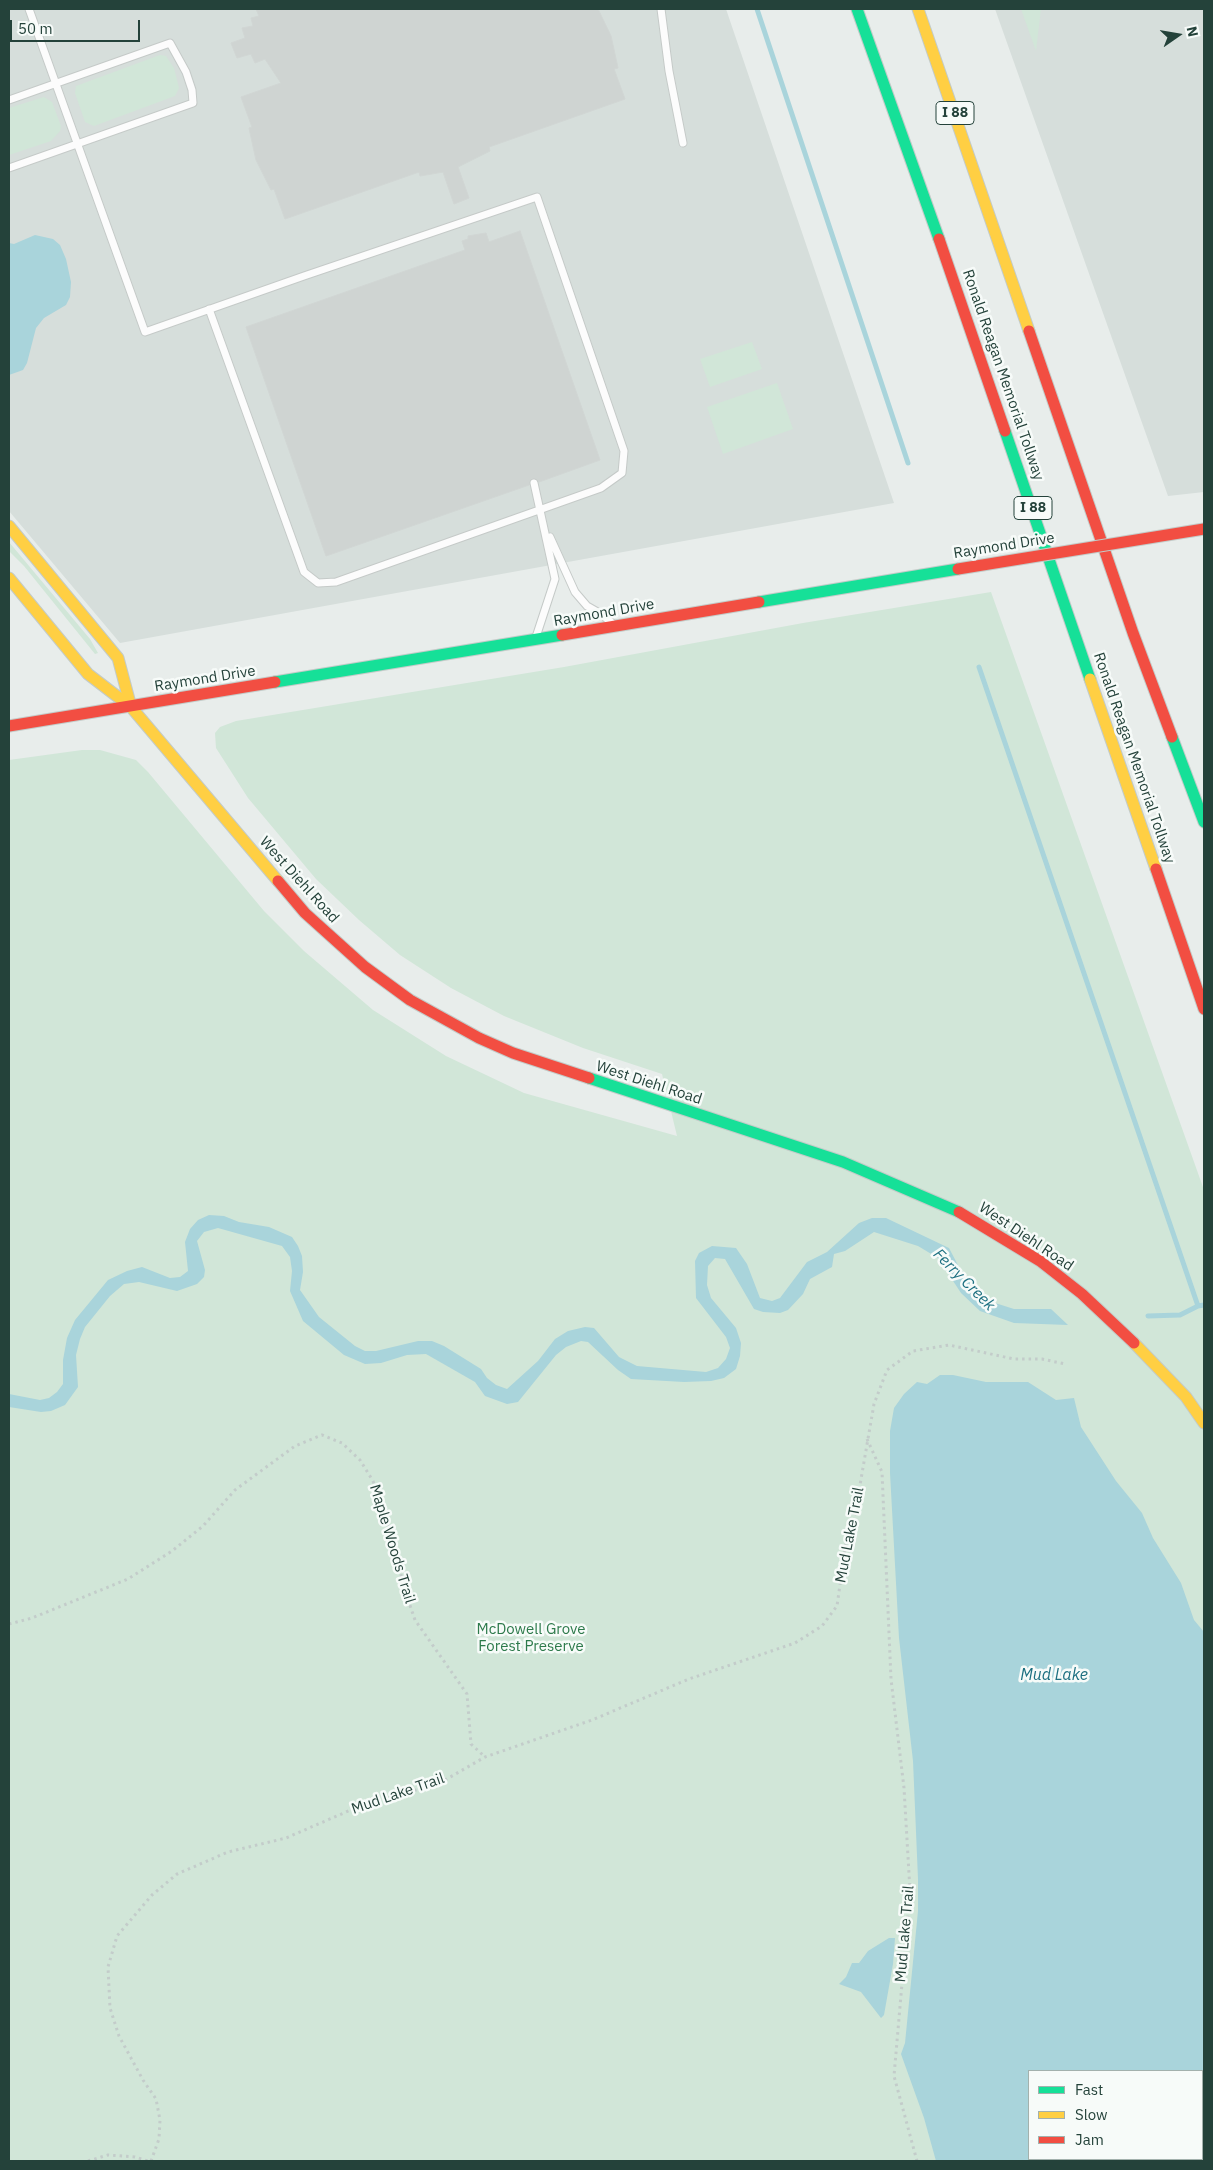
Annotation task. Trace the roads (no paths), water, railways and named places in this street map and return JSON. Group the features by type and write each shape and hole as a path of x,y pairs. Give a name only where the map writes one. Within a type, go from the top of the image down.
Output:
{"main road":[{"name":"Ronald Reagan Memorial Tollway","path":"857,9 934,224 1204,1008"},
{"name":"I 88","path":"918,9 1130,624 1204,822"},
{"name":"West Diehl Road","path":"9,526 78,607 118,658 132,707"},
{"name":"Raymond Drive","path":"9,726 1204,529"},
{"name":"West Diehl Road","path":"9,578 88,674 132,707 305,913 365,968 410,1000 479,1038 513,1053 843,1162 894,1182 964,1214 1040,1261 1082,1294 1140,1348 1186,1397 1204,1422"}],"lane":[{"path":"29,9 145,332 209,309 538,197 624,451 622,473 601,488 336,582 318,583 304,572 209,309"},
{"path":"661,9 669,71 683,143"},
{"path":"9,100 170,43 186,72 192,90 193,103 9,168"},
{"path":"534,484 555,578 535,640"},
{"path":"544,523 575,592 587,606 601,614 615,626"}],"water":[{"path":"35,235 53,239 60,245 66,259 71,282 70,297 66,305 44,318 36,328 27,363 23,370 9,375 9,243 14,244"},
{"path":"209,1215 224,1216 239,1222 269,1227 292,1237 302,1256 303,1272 300,1290 319,1317 355,1346 365,1351 376,1351 418,1341 432,1341 444,1346 481,1369 487,1378 496,1385 507,1389 538,1361 555,1339 568,1331 585,1327 594,1328 619,1357 637,1366 706,1372 718,1368 726,1359 730,1348 726,1337 696,1298 695,1261 699,1253 712,1246 736,1248 747,1264 760,1298 772,1301 780,1298 807,1262 827,1252 859,1223 872,1218 886,1218 949,1248 960,1269 975,1289 992,1302 1014,1309 1051,1309 1068,1325 1014,1323 980,1311 961,1293 938,1258 918,1246 874,1232 845,1251 834,1254 832,1267 810,1279 803,1294 788,1310 780,1313 763,1312 754,1309 725,1259 715,1258 708,1266 707,1285 711,1298 736,1328 741,1343 736,1369 724,1378 711,1381 684,1382 631,1379 618,1370 588,1342 581,1341 566,1347 556,1355 518,1402 507,1404 485,1396 475,1382 426,1354 407,1355 381,1363 365,1364 344,1355 303,1321 290,1291 292,1271 290,1257 282,1246 218,1228 204,1232 197,1241 205,1270 204,1277 197,1284 177,1291 139,1282 124,1284 110,1296 85,1327 80,1339 76,1355 78,1387 65,1405 51,1411 41,1412 9,1407 9,1394 40,1400 49,1398 57,1392 63,1384 63,1360 67,1338 75,1320 108,1280 127,1271 142,1267 170,1278 180,1277 188,1271 185,1242 190,1229 198,1220"},
{"name":"Mud Lake","path":"940,1375 953,1375 986,1382 1028,1382 1056,1400 1074,1398 1081,1427 1116,1481 1142,1513 1153,1538 1181,1583 1194,1620 1204,1632 1204,2161 936,2161 924,2118 901,2054 905,2043 918,1911 918,1879 913,1761 899,1638 890,1473 890,1431 894,1408 904,1394 917,1382 927,1384"},
{"path":"889,1938 895,1938 893,1964 884,2015 881,2018 861,1992 839,1984 846,1977 852,1963 859,1963 868,1951"}],"waterway":[{"path":"757,9 908,463"},
{"path":"979,667 1198,1306"},
{"name":"Ferry Creek","path":"1148,1316 1180,1315 1204,1305"}],"park label":[{"name":"McDowell Grove Forest Preserve","path":"531,1638"}]}
